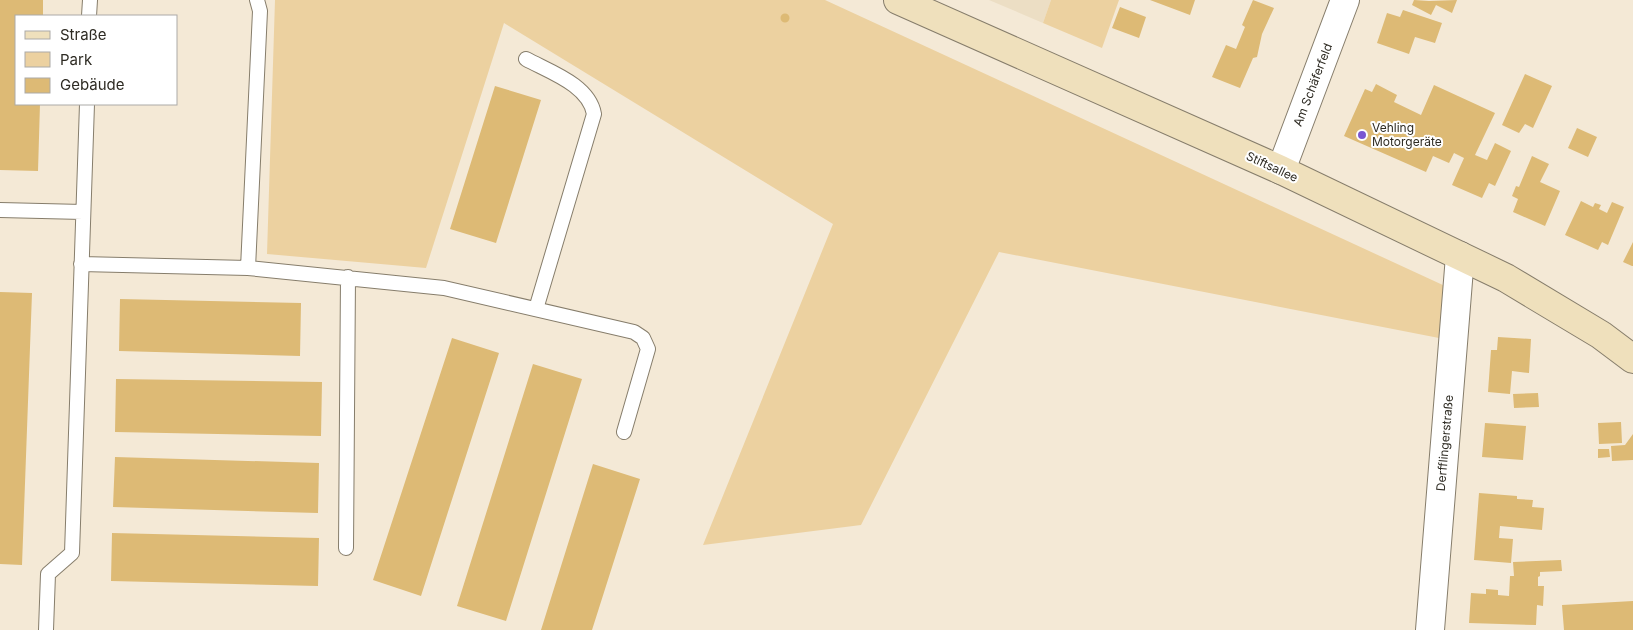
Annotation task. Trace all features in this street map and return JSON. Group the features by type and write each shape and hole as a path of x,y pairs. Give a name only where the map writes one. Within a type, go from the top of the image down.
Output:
{"main road":[{"name":"Stiftsallee","path":"898,0 1281,170 1506,278 1601,336 1633,359"}],"street":[{"name":"Am Schäferfeld","path":"1281,170 1345,0"},
{"name":"Derfflingerstraße","path":"1430,630 1460,256"}],"lane":[{"path":"89,15 90,0"},
{"path":"248,268 260,11 257,0"},
{"path":"526,58 582,91 592,104 594,114 536,309"},
{"path":"46,630 48,574 72,554 86,105"},
{"path":"0,210 83,212"},
{"path":"81,264 248,268 444,288 634,332 643,338 648,349 624,432"},
{"path":"346,548 348,277"}],"shaded area":[{"path":"989,0 1051,0 1043,23"}],"green space":[{"path":"275,0 825,0 1445,286 1439,338 999,252 861,525 703,545 833,224 504,23 426,268 267,254"},
{"path":"1051,0 1119,0 1102,48 1043,23"}],"building":[{"path":"0,0 43,0 43,15 15,15 15,105 40,105 38,171 0,170"},
{"path":"1150,0 1195,0 1190,15"},
{"path":"1253,0 1274,8 1262,34 1257,57 1253,58 1240,88 1212,77 1226,45 1236,49 1245,27 1242,25"},
{"path":"1414,0 1457,0 1452,13 1436,5 1431,15 1412,5"},
{"path":"1120,7 1146,17 1139,38 1112,28"},
{"path":"1403,10 1442,23 1435,43 1415,37 1409,54 1377,43 1387,13 1400,17"},
{"path":"785,14 789,18 785,22 781,18"},
{"path":"1525,74 1552,86 1533,128 1525,124 1519,133 1502,125"},
{"path":"1376,84 1397,95 1394,102 1421,115 1434,85 1495,113 1475,155 1487,160 1495,143 1511,151 1495,186 1489,183 1482,198 1452,185 1464,158 1454,153 1449,163 1433,156 1426,172 1344,136 1365,89 1372,92"},
{"path":"495,86 541,100 496,243 450,229"},
{"path":"1577,128 1597,137 1588,157 1568,148"},
{"path":"1532,156 1549,164 1540,182 1560,191 1545,226 1513,212 1518,199 1512,196 1516,186 1519,187"},
{"path":"1581,201 1593,207 1595,203 1601,205 1599,209 1607,213 1612,202 1624,207 1608,245 1602,242 1598,250 1565,235"},
{"path":"1633,242 1633,266 1632,266 1623,262"},
{"path":"0,292 32,293 22,565 0,564"},
{"path":"120,299 301,303 300,356 119,351"},
{"path":"1498,337 1531,339 1529,373 1512,371 1510,394 1488,392 1491,350 1497,350"},
{"path":"452,338 499,353 421,596 373,580"},
{"path":"533,364 582,379 506,621 457,606"},
{"path":"116,379 322,382 321,436 115,432"},
{"path":"1538,393 1539,407 1514,408 1513,394"},
{"path":"1621,422 1622,443 1599,444 1598,423"},
{"path":"1485,423 1526,426 1523,460 1482,457"},
{"path":"1633,434 1633,460 1612,461 1611,446 1625,445"},
{"path":"1598,449 1609,449 1610,457 1598,458"},
{"path":"115,457 319,463 318,513 113,507"},
{"path":"593,464 640,479 592,630 541,630"},
{"path":"1479,493 1517,496 1517,499 1533,500 1532,507 1544,508 1542,530 1500,526 1499,538 1513,539 1511,563 1474,560"},
{"path":"112,533 319,538 318,586 111,581"},
{"path":"1561,560 1562,571 1540,572 1538,577 1538,586 1544,586 1543,606 1537,605 1536,625 1469,623 1471,593 1486,594 1486,589 1498,590 1498,595 1509,596 1510,576 1514,576 1513,562"},
{"path":"1633,601 1633,630 1564,630 1562,605"}],"place":[{"name":"Vehling Motorgeräte","path":"1362,135"}]}
